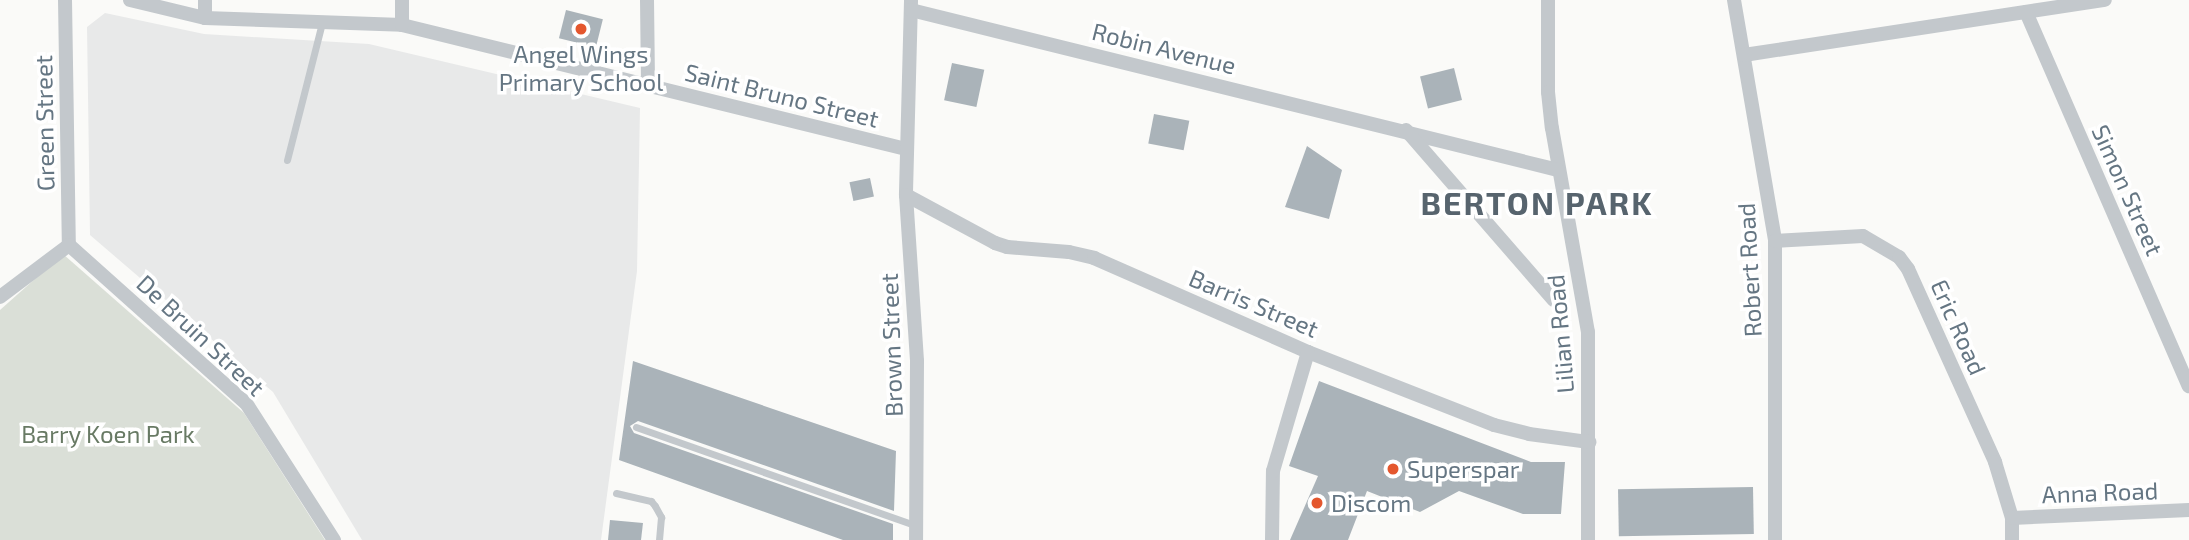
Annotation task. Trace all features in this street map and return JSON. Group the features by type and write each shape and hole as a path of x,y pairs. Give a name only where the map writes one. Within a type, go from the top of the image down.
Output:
{"street":[{"name":"Green Street","path":"65,0 69,245"},
{"name":"Saint Bruno Street","path":"130,0 205,18 402,25 906,149"},
{"path":"205,0 205,18"},
{"path":"402,0 402,25"},
{"path":"647,0 648,86"},
{"name":"Lilian Road","path":"1548,0 1548,92 1558,170 1586,310 1588,540"},
{"name":"Robert Road","path":"1734,0 1775,241 1775,540"},
{"path":"1744,55 2105,0"},
{"name":"Robin Avenue","path":"911,5 1558,170"},
{"name":"Brown Street","path":"911,5 906,195 917,361 916,533"},
{"name":"Simon Street","path":"2026,12 2189,386"},
{"path":"1406,130 1554,300"},
{"name":"Barris Street","path":"906,195 995,243 1007,247 1083,254 1308,352 1494,425 1529,434 1589,442"},
{"name":"Eric Road","path":"1775,241 1863,236 1889,248 1899,257 1908,269 1995,462 2012,518 2012,540"},
{"path":"0,298 69,245"},
{"name":"De Bruin Street","path":"69,245 246,403 334,540"},
{"path":"1272,540 1273,471 1308,352"},
{"name":"Anna Road","path":"2012,518 2189,510"}],"lane":[{"path":"288,160 322,23"},
{"path":"636,427 916,533"},
{"path":"617,493 651,502 655,506 661,517 659,540"}],"shaded area":[{"path":"105,13 204,34 369,44 640,108 637,271 601,540 362,540 273,392 90,235 87,27"}],"green space":[{"name":"Barry Koen Park","path":"63,254 244,413 325,540 0,540 0,310"}],"building":[{"name":"Angel Wings Primary School","path":"566,10 603,19 596,47 559,38"},
{"path":"952,63 984,70 976,107 944,100"},
{"path":"1454,68 1462,100 1428,108 1420,76"},
{"path":"1154,114 1189,121 1184,150 1148,143"},
{"path":"1307,146 1342,170 1329,219 1285,207"},
{"path":"870,178 874,197 853,201 849,182"},
{"path":"633,361 896,451 894,511 638,421 630,426 634,433 893,524 893,540 843,540 619,460"},
{"path":"1319,381 1531,462 1565,462 1561,514 1523,514 1459,491 1420,512 1367,491 1348,540 1290,540 1318,476 1289,466"},
{"path":"1753,487 1754,534 1619,536 1618,489"},
{"path":"610,520 643,523 641,540 608,540"}],"place":[{"name":"Angel Wings Primary School","path":"581,29"},
{"name":"Superspar","path":"1393,469"},
{"name":"Discom","path":"1317,503"}],"district":[{"name":"BERTON PARK","path":"1537,202"}]}
